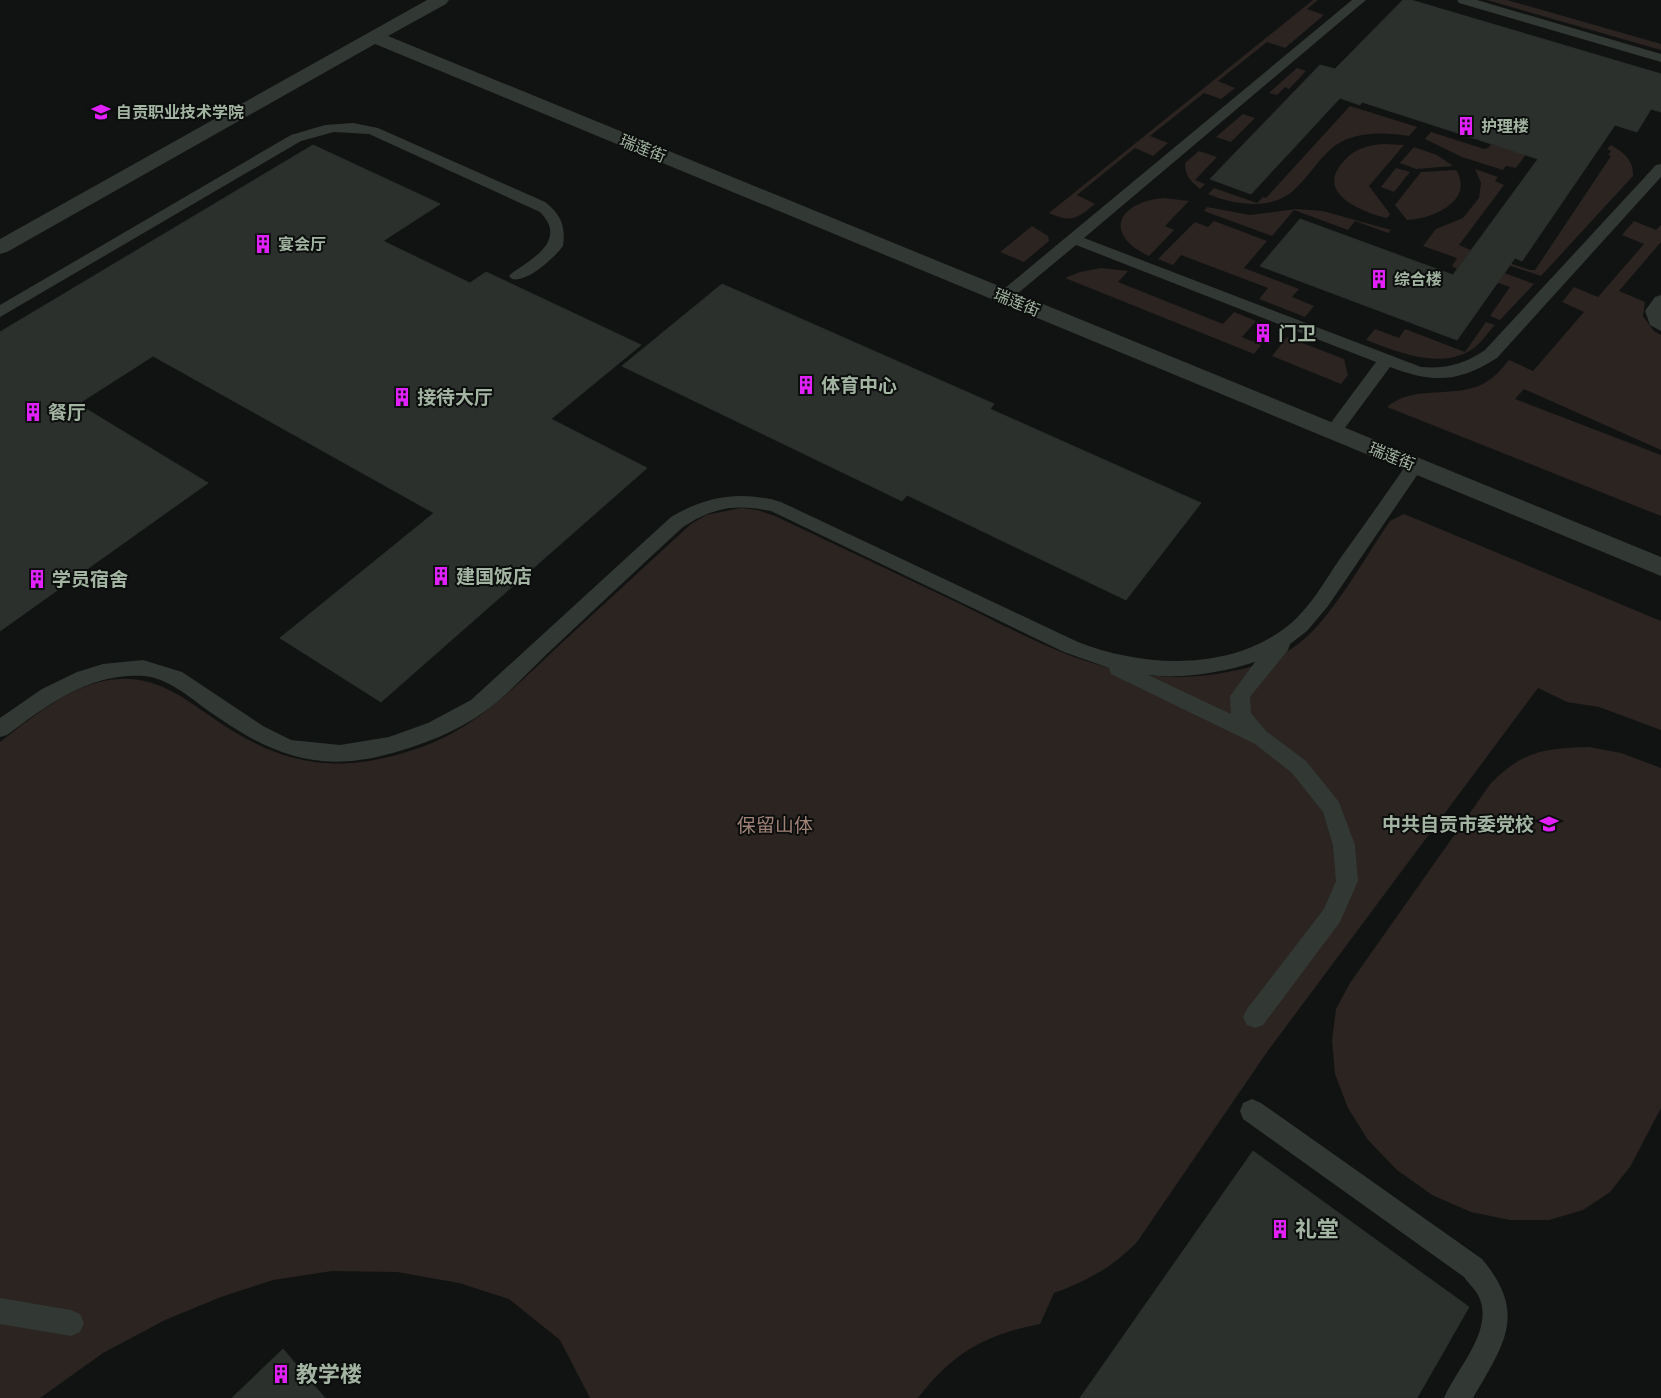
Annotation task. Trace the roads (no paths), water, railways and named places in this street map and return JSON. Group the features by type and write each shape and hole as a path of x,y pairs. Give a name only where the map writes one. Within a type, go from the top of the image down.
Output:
{"street":[{"path":"0,248 440,0"},
{"name":"瑞莲街","path":"374,37 1661,567"}],"lane":[{"path":"1005,296 1360,0"},
{"path":"1463,0 1661,58"},
{"path":"0,312 296,138 312,131 345,126 373,131 540,205 551,213 557,222 555,246 545,257 518,276"},
{"path":"1074,239 1419,372 1438,374 1457,372 1476,365 1492,354 1661,168"},
{"path":"1661,300 1653,311 1656,321 1661,326"},
{"path":"1333,432 1386,360"},
{"path":"1255,1017 1332,915 1347,881 1344,845 1332,808 1299,767 1262,738 1241,716 1240,696 1253,677 1317,606 1415,465"},
{"path":"0,729 62,685 91,675 116,670 143,668 165,673 182,682 254,731 290,748 315,752 341,752 398,744 454,721 478,706 677,522 708,505 727,500 744,500 775,506 1262,738"},
{"path":"1071,647 1101,658 1134,666 1168,668 1233,661 1265,649 1292,633"},
{"path":"1252,1110 1474,1268 1485,1280 1492,1292 1498,1312 1496,1329 1458,1398"},
{"path":"0,1311 71,1323"}],"place":[{"name":"自贡职业技术学院","path":"101,112"},
{"name":"护理楼","path":"1466,126"},
{"name":"宴会厅","path":"263,244"},
{"name":"综合楼","path":"1379,279"},
{"name":"门卫","path":"1263,333"},
{"name":"体育中心","path":"806,385"},
{"name":"接待大厅","path":"402,397"},
{"name":"餐厅","path":"33,412"},
{"name":"建国饭店","path":"441,576"},
{"name":"学员宿舍","path":"37,579"},
{"name":"中共自贡市委党校","path":"1549,824"},
{"name":"礼堂","path":"1280,1229"},
{"name":"教学楼","path":"281,1374"}],"park label":[{"name":"保留山体","path":"775,825"}]}
